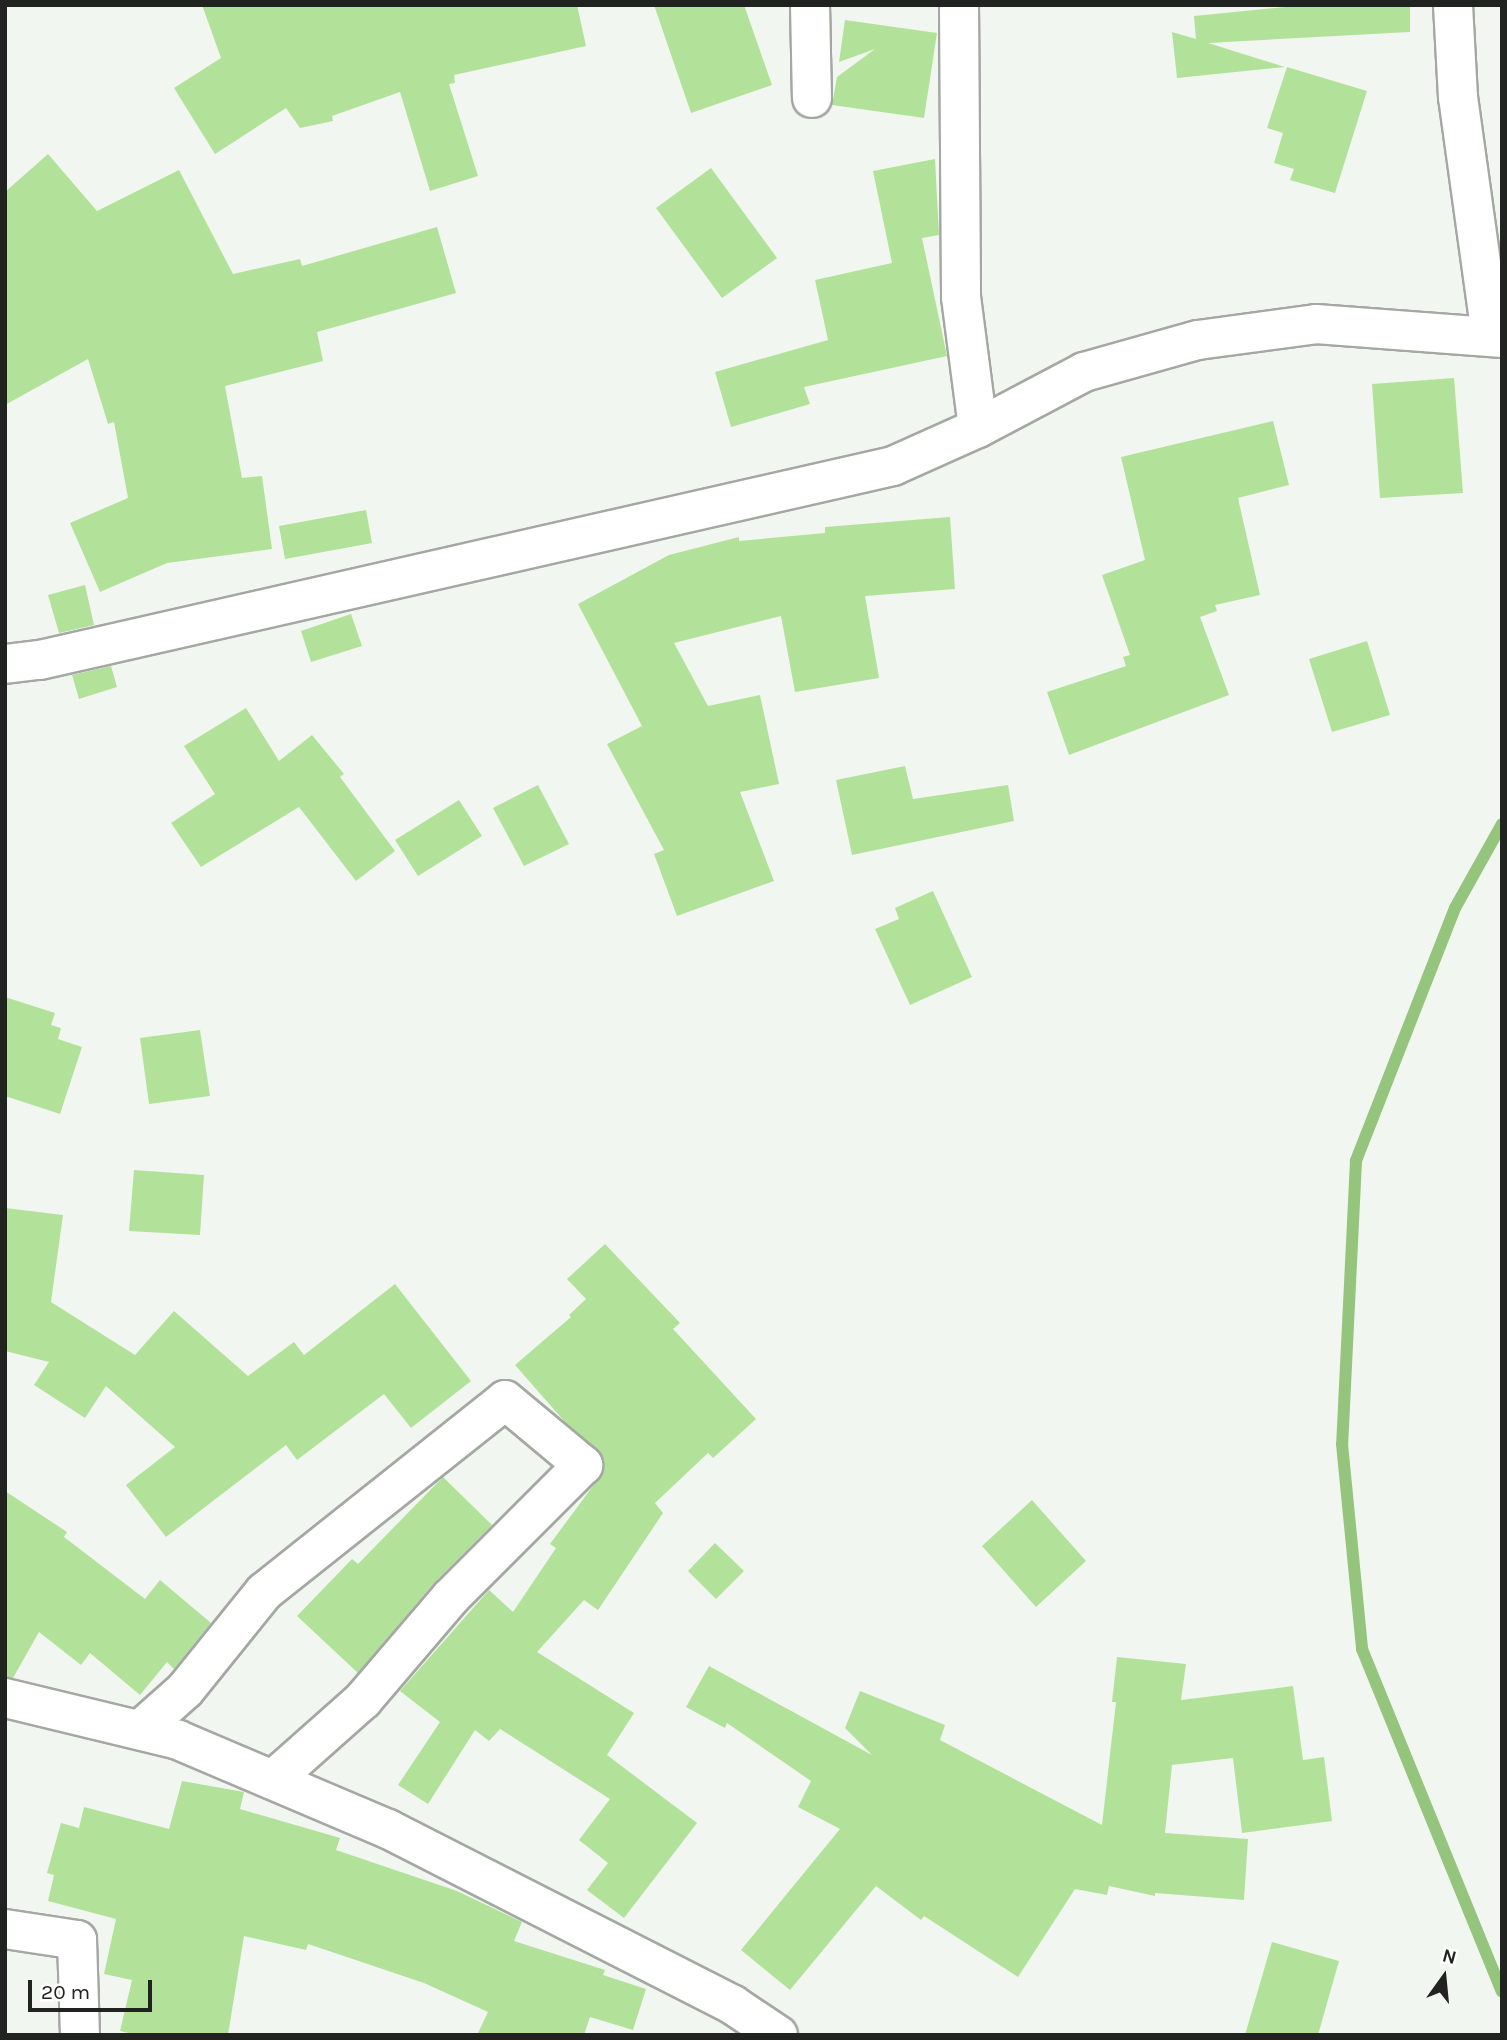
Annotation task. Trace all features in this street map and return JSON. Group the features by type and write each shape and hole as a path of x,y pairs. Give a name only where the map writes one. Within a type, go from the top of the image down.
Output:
{"street":[{"path":"810,5 812,98"},
{"path":"959,5 961,297 978,428"},
{"path":"5,664 40,660 893,466 978,428 1084,372 1198,340 1316,324 1496,337 1458,97 1453,5"},
{"path":"140,1730 185,1690 264,1592 505,1400 583,1465 450,1598 363,1700 273,1780"},
{"path":"5,1698 178,1740 388,1829 733,2005 778,2035"},
{"path":"5,1929 77,1940 80,2035"}],"building":[{"path":"202,5 577,5 586,46 454,75 455,83 449,84 478,176 430,191 400,92 332,116 333,121 300,128 286,108 215,154 174,88 221,58"},
{"path":"654,5 744,5 772,85 691,113"},
{"path":"1306,5 1410,5 1410,32 1208,43 1285,67 1177,78 1172,32 1196,39 1194,16"},
{"path":"845,20 937,33 924,118 832,105 837,77 875,49 839,62"},
{"path":"1287,67 1367,91 1335,193 1290,180 1294,169 1274,163 1283,133 1267,128"},
{"path":"48,154 97,211 179,170 233,274 300,259 302,266 437,227 456,293 317,332 323,361 225,386 242,478 262,476 272,549 167,563 100,592 70,523 128,498 114,422 108,424 88,359 5,405 5,192"},
{"path":"935,159 939,235 922,238 947,356 804,387 810,404 731,427 715,372 828,340 815,280 892,263 873,171"},
{"path":"711,168 777,258 722,298 656,208"},
{"path":"1454,378 1463,493 1380,498 1372,384"},
{"path":"1273,421 1289,485 1238,498 1260,595 1215,605 1217,611 1200,617 1229,695 1069,755 1047,692 1126,666 1123,657 1130,655 1102,575 1145,560 1121,457"},
{"path":"366,510 372,543 285,559 279,526"},
{"path":"950,517 955,589 865,596 879,678 795,692 781,616 674,643 708,706 760,695 779,784 740,792 774,881 677,916 654,854 664,850 607,744 642,726 578,604 669,555 739,537 739,541 825,533 825,527"},
{"path":"85,585 94,625 59,633 48,595"},
{"path":"351,614 362,646 311,662 301,631"},
{"path":"1367,641 1390,715 1332,732 1309,659"},
{"path":"111,666 117,687 79,699 72,675"},
{"path":"246,708 279,761 312,735 344,774 340,777 395,851 356,881 299,807 201,867 171,823 215,794 184,746"},
{"path":"905,766 913,799 1008,785 1014,821 852,855 836,780"},
{"path":"538,785 569,844 524,866 493,808"},
{"path":"459,800 482,836 418,876 395,840"},
{"path":"933,891 972,977 910,1005 875,929 899,919 895,908"},
{"path":"5,997 55,1013 51,1025 61,1028 58,1039 82,1047 60,1114 5,1096"},
{"path":"200,1030 210,1096 149,1104 140,1038"},
{"path":"134,1170 204,1175 200,1235 129,1231"},
{"path":"5,1208 63,1215 51,1302 135,1355 174,1311 248,1376 294,1342 304,1355 395,1284 471,1381 411,1428 384,1394 297,1460 286,1445 166,1537 126,1485 175,1447 106,1386 85,1418 34,1385 49,1362 5,1351"},
{"path":"605,1244 680,1323 673,1329 756,1419 713,1458 708,1453 655,1503 663,1513 598,1610 584,1600 537,1652 634,1713 607,1755 697,1823 624,1918 587,1890 608,1863 579,1840 610,1799 500,1729 489,1741 475,1730 428,1804 398,1785 440,1722 400,1691 489,1590 513,1612 556,1548 550,1544 604,1471 604,1459 597,1449 565,1422 515,1365 571,1317 569,1315 586,1299 567,1279"},
{"path":"443,1477 492,1525 433,1584 358,1673 297,1616 352,1559 358,1564"},
{"path":"5,1491 67,1532 64,1537 145,1599 160,1580 211,1623 174,1669 167,1662 140,1695 90,1653 81,1665 39,1632 13,1678 5,1677"},
{"path":"1032,1500 1086,1561 1036,1607 982,1546"},
{"path":"715,1543 744,1571 716,1599 688,1571"},
{"path":"1117,1657 1186,1664 1181,1700 1293,1686 1303,1760 1324,1757 1332,1821 1242,1833 1233,1758 1172,1765 1165,1833 1248,1839 1244,1900 1155,1893 1155,1896 1109,1886 1107,1895 1075,1889 1018,1977 924,1916 921,1920 876,1886 790,1990 741,1950 840,1829 798,1807 811,1781 727,1723 725,1728 686,1707 709,1666 872,1755 845,1728 860,1691 945,1725 940,1740 1102,1825 1116,1702 1112,1702"},
{"path":"182,1781 244,1792 240,1809 340,1838 336,1850 457,1891 522,1922 514,1941 605,1970 603,1975 646,1989 633,2030 590,2017 584,2035 477,2035 488,2012 424,1983 308,1944 306,1950 244,1936 228,2035 137,2035 120,2031 132,1980 104,1974 116,1919 48,1901 54,1875 47,1873 61,1823 79,1828 84,1807 169,1829"},
{"path":"1272,1942 1339,1961 1318,2035 1245,2035"}],"waterway":[{"path":"1502,824 1455,908 1356,1161 1342,1444 1362,1649 1502,1992"}]}
